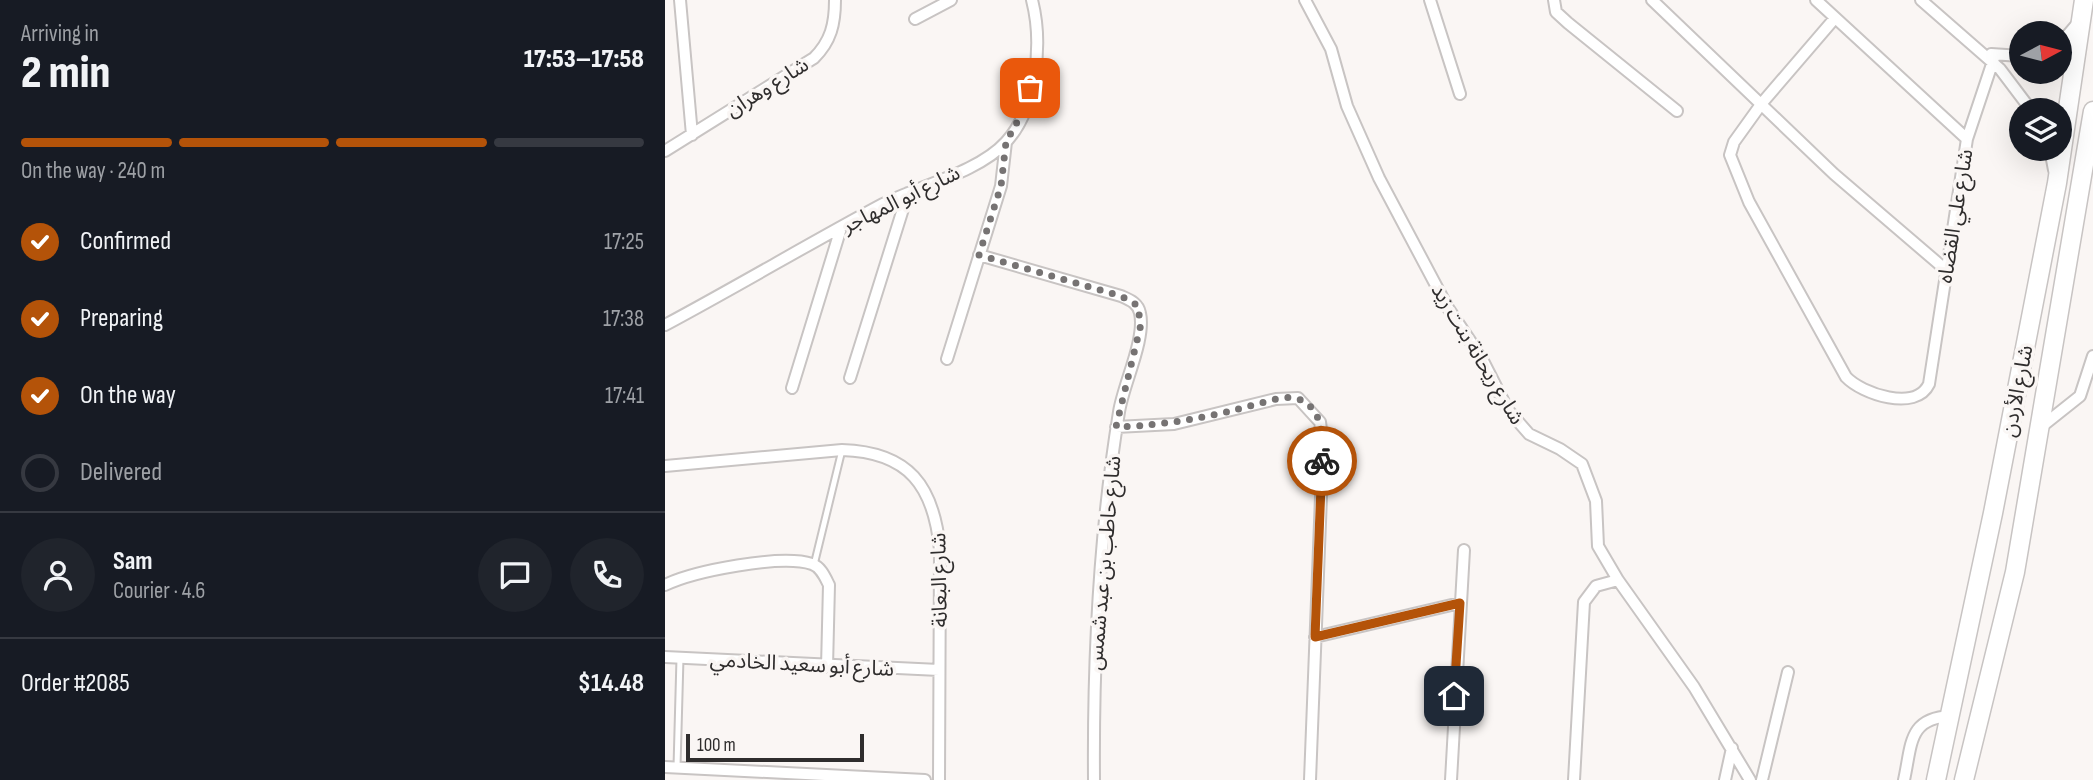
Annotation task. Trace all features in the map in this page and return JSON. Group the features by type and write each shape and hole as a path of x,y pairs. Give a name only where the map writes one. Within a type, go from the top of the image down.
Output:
{"highway":[{"name":"شارع الأردن","path":"1936,780 2057,184 2084,0"},
{"name":"شارع الأردن","path":"1964,780 2015,572 2093,111"}],"street":[{"path":"680,0 692,135"},
{"name":"شارع وهران","path":"665,151 814,58 827,46 832,32 835,0"},
{"path":"915,19 951,0"},
{"name":"شارع أبو المهاجر","path":"665,326 841,228 908,193 985,158 1006,142 1026,106 1035,64 1036,36 1032,0"},
{"name":"شارع ريحانة بنت زيد","path":"1305,0 1331,49 1347,106 1379,178 1448,308 1481,357 1508,410 1528,434 1560,449 1582,464 1596,501 1598,546 1618,580 1694,687 1750,780"},
{"path":"1430,0 1460,94"},
{"path":"1554,0 1556,12 1568,23 1677,111"},
{"path":"1652,0 1834,174 1946,270"},
{"name":"شارع علي القضاه","path":"1762,103 1734,142 1730,155 1733,168 1846,377 1867,391 1906,399 1920,394 1929,384 1967,139 1815,0"},
{"path":"1921,0 1981,52 1993,59 2022,98"},
{"path":"1762,103 1835,18"},
{"path":"2072,30 2081,19"},
{"path":"1993,59 2009,57"},
{"path":"1967,139 1993,59"},
{"path":"947,359 1001,186 1006,142"},
{"path":"2052,161 2057,184"},
{"path":"850,378 908,193"},
{"path":"792,388 841,228"},
{"name":"شارع حاطب بن عبد شمس","path":"979,255 1121,296 1137,305 1140,313 1139,335 1121,395 1116,427 1095,627 1094,780"},
{"path":"2041,427 2072,404 2091,376 2093,356"},
{"path":"1116,427 1174,424 1276,399 1298,398 1308,405 1320,422 1322,445 1310,780"},
{"name":"شارع البعانة","path":"665,466 842,450 868,451 895,461 924,490 932,502 940,550 939,780"},
{"path":"1451,780 1464,550"},
{"path":"665,585 680,578 717,569 791,562 814,565 824,574 828,585 827,667"},
{"path":"1574,780 1584,602 1597,586 1618,580"},
{"path":"1315,637 1460,603"},
{"name":"شارع أبو سعيد الخادمي","path":"665,657 827,667 939,670"},
{"path":"1762,780 1788,672"},
{"path":"1904,780 1912,742 1921,723 1933,717 1951,716"},
{"path":"1725,780 1732,748"},
{"path":"665,767 925,780"}],"lane":[{"path":"814,565 842,450"},
{"path":"677,768 680,658"}],"way so far":[{"path":"1030,88 1026,106 1006,142 1001,186 979,255 1121,296 1137,305 1141,324 1121,395 1116,427 1174,424 1276,399 1298,398 1308,405 1320,422 1322,461"}],"route":[{"path":"1322,461 1315,637 1460,603 1454,696"}]}
